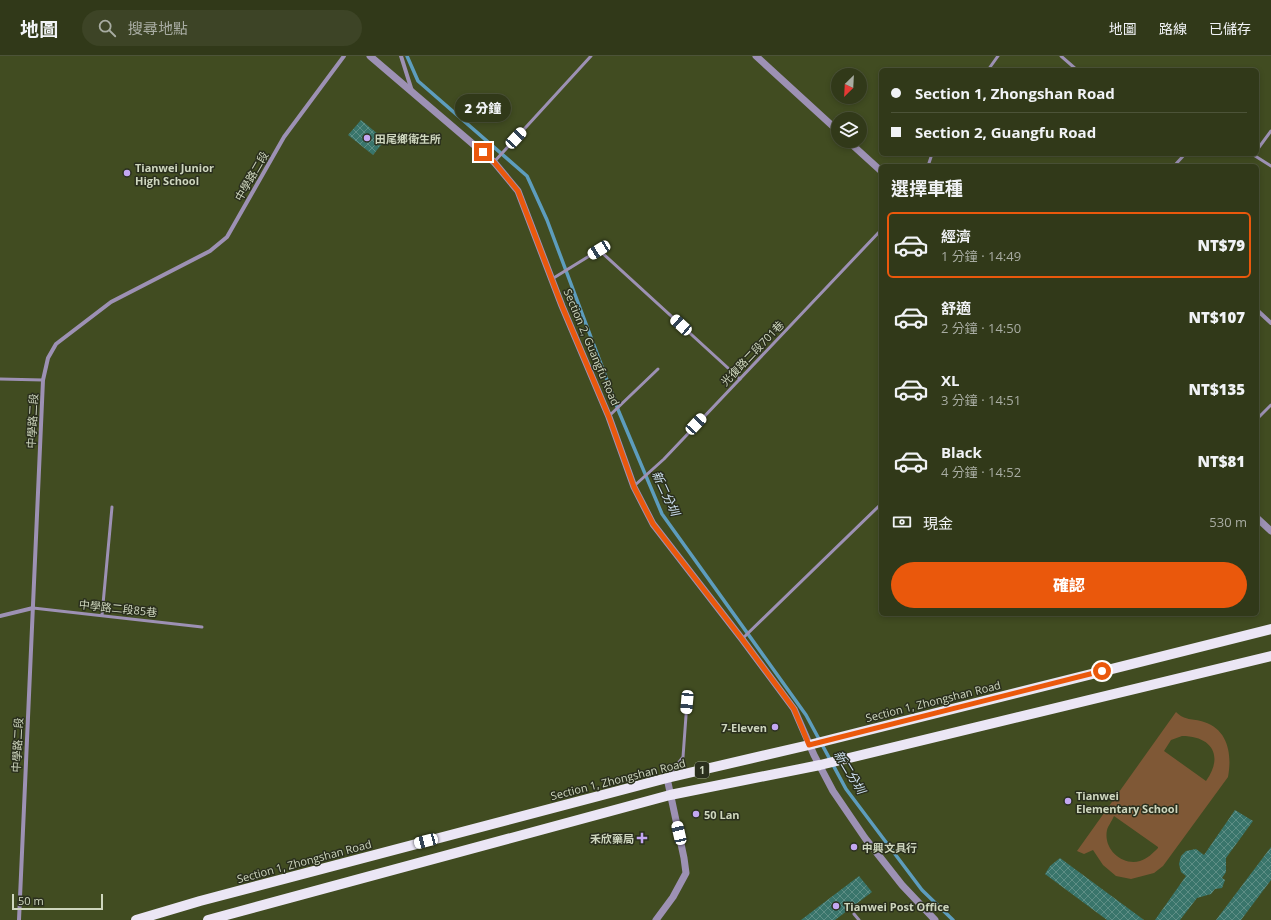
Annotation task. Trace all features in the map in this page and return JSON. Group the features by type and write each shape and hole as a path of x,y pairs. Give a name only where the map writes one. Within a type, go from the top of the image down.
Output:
{"main road":[{"name":"Section 1, Zhongshan Road","path":"136,920 200,901 668,778 809,745 1271,629"},
{"name":"1","path":"208,920 670,795 820,765 1271,656"}],"street":[{"name":"中學路二段","path":"19,920 43,380 48,358 56,344 111,302 210,251 227,237 284,137 344,56"},
{"name":"Section 2, Guangfu Road","path":"370,56 413,91 494,162 518,191 552,279 609,417 634,487 653,524 794,709 809,745 833,791 865,838 902,885 935,920"},
{"path":"401,56 413,91"},
{"path":"756,56 831,126"},
{"path":"856,148 879,169"},
{"path":"1259,312 1271,323"},
{"path":"1259,520 1271,531"},
{"path":"0,616 33,608"},
{"path":"656,920 673,897 686,873 668,778"}],"lane":[{"path":"494,162 591,56"},
{"path":"989,68 998,56"},
{"path":"1061,56 1074,68"},
{"path":"1259,147 1271,132"},
{"path":"1176,164 1183,156"},
{"path":"1257,156 1271,166"},
{"name":"光復路二段701巷","path":"634,487 664,459 879,232"},
{"path":"552,279 599,250 740,379"},
{"path":"609,417 658,369"},
{"path":"0,379 43,380"},
{"path":"1259,418 1271,405"},
{"path":"742,639 879,505"},
{"path":"102,615 112,507"},
{"name":"中學路二段85巷","path":"33,608 202,627"},
{"path":"668,778 683,757 687,702"},
{"path":"854,914 859,920"}],"shaded area":[{"path":"1176,712 1186,718 1204,722 1212,726 1224,737 1229,752 1228,777 1163,866 1154,873 1131,879 1116,876 1103,865 1093,850 1084,854 1077,851","holes":["1182,736 1201,740 1208,744 1212,749 1214,763 1206,781 1164,751 1171,740","1114,816 1158,847 1158,848 1143,860 1133,862 1127,861 1115,854 1108,844 1107,837 1107,830"]}],"building":[{"name":"田尾鄉衛生所","path":"361,120 385,140 373,155 348,135"},
{"path":"1235,810 1253,821 1226,858 1226,872 1222,878 1225,880 1222,888 1215,889 1211,894 1197,898 1180,920 1155,920 1186,876 1181,872 1179,864 1181,856 1186,851 1196,849 1204,855"},
{"path":"1271,847 1271,880 1241,920 1216,920"},
{"path":"1060,858 1144,920 1107,920 1045,874 1050,866"},
{"name":"Tianwei Post Office","path":"859,876 872,892 835,920 801,920"}],"waterway":[{"name":"新二分圳","path":"407,56 418,81 527,176 547,220 619,412 662,514 806,715 846,789 922,890 953,920"}],"place":[{"name":"田尾鄉衛生所","path":"367,138"},
{"name":"Tianwei Junior High School","path":"127,173"},
{"name":"7-Eleven","path":"775,727"},
{"name":"Tianwei Elementary School","path":"1068,801"},
{"name":"50 Lan","path":"696,814"},
{"name":"禾欣藥局","path":"642,838"},
{"name":"中興文具行","path":"854,847"},
{"name":"Tianwei Post Office","path":"836,906"}],"route":[{"path":"483,152 494,162 518,191 562,306 609,417 634,487 653,524 794,709 809,745 1102,671"}]}
